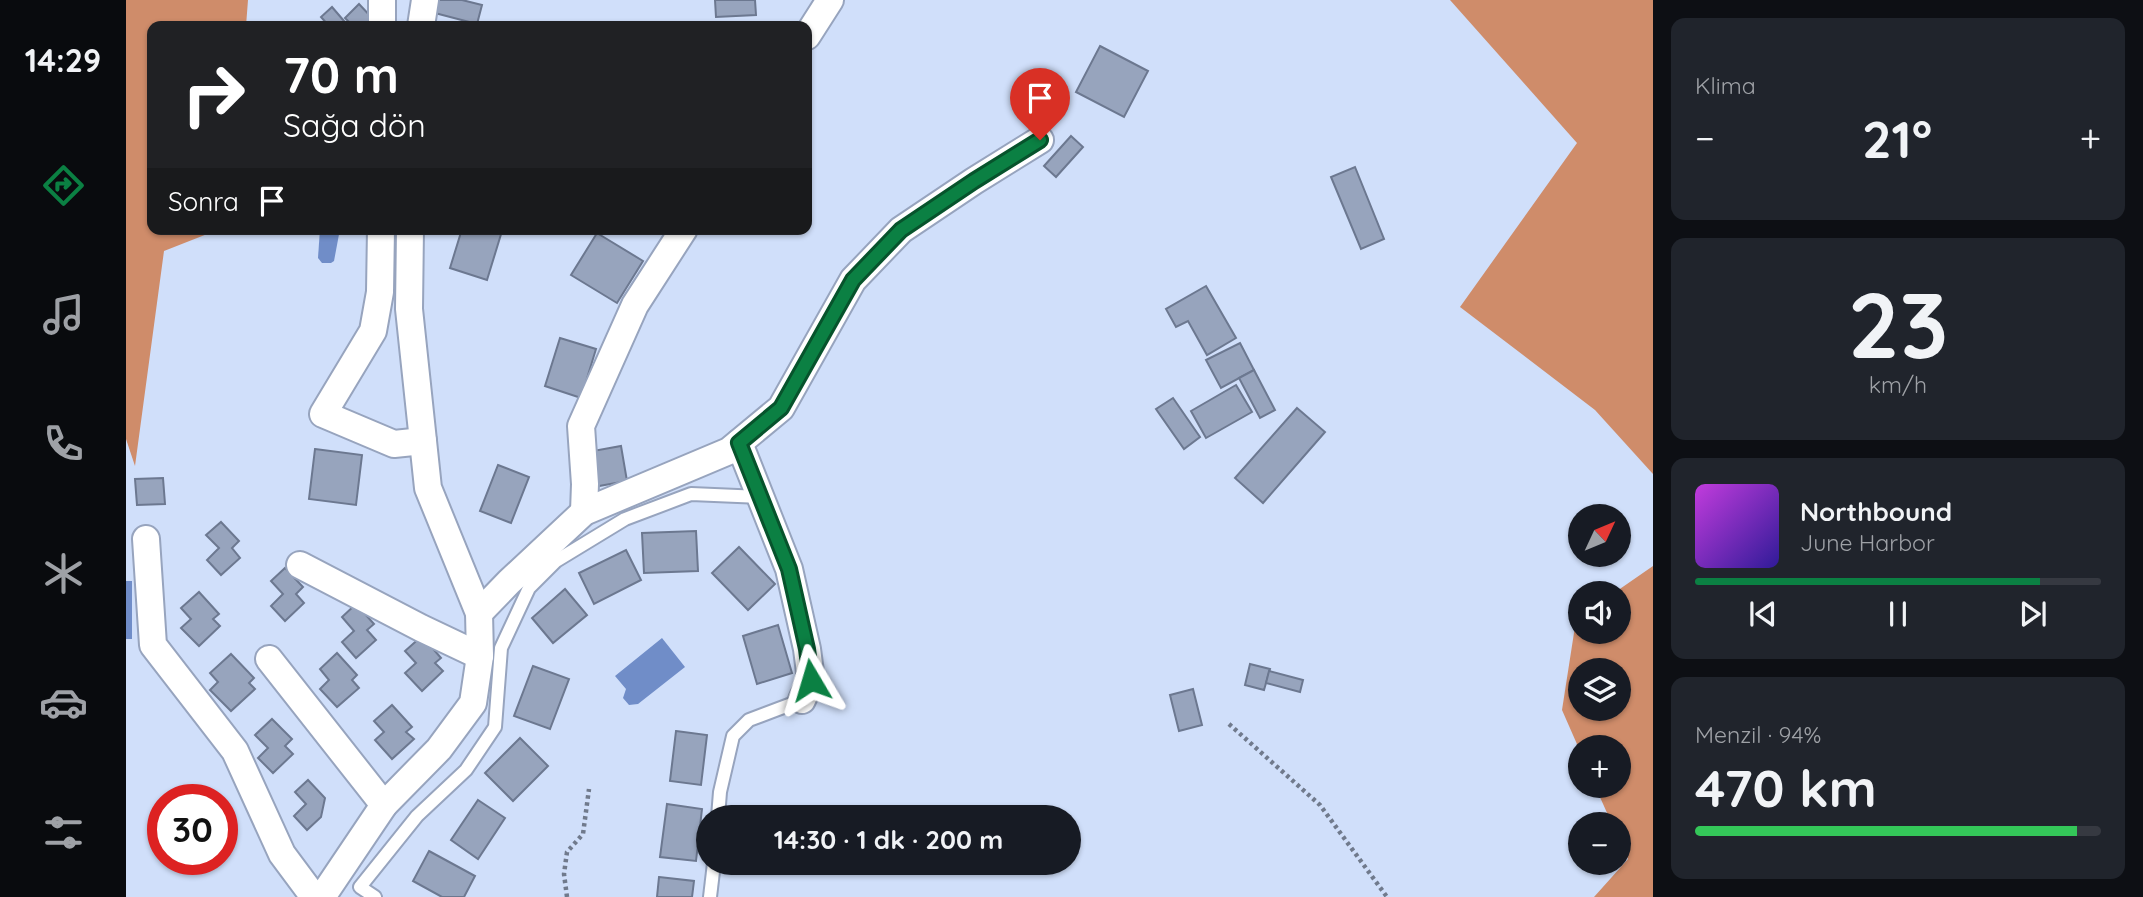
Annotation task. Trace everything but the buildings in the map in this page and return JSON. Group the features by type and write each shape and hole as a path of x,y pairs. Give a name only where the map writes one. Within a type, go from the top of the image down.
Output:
{"street":[{"path":"382,0 382,21"},
{"path":"422,21 425,0"},
{"path":"812,28 830,0"},
{"path":"480,613 584,512 729,451 781,408 853,280 901,230 1040,140"},
{"path":"381,235 380,292 373,331 323,414 394,444 423,441"},
{"path":"322,897 384,805 439,749 473,704 480,656 480,613 428,488 410,309 410,235"},
{"path":"584,512 581,426 635,305 680,235"},
{"path":"739,443 789,569 807,649 811,680 803,700"},
{"path":"146,539 153,645 235,751 282,854 314,897"},
{"path":"300,565 480,656"},
{"path":"269,659 384,805"}],"lane":[{"path":"375,897 359,887 417,816 466,770 495,727 501,648 529,588 556,561 625,519 691,494 761,497"},
{"path":"719,805 733,736 749,720 803,700"},
{"path":"710,897 712,875"}],"path":[{"path":"1229,724 1320,806 1387,897"},
{"path":"567,897 564,874 567,852 583,834 589,789"}],"shaded area":[{"path":"126,0 248,0 246,21 147,21 147,235 205,235 164,251 135,466 126,439"},
{"path":"1450,0 1653,0 1653,474 1595,410 1460,307 1577,143"},
{"path":"1653,566 1653,897 1594,897 1614,875 1631,875 1631,812 1607,812 1600,798 1631,798 1631,735 1573,735 1562,710 1568,671 1568,721 1631,721 1631,658 1570,658 1572,644 1631,644 1631,581"}],"water":[{"path":"320,235 339,235 334,261 322,263 318,258"},
{"path":"126,581 132,581 132,639 126,639"},
{"path":"662,638 685,667 638,704 629,705 623,698 626,689 615,676"}],"route":[{"path":"811,680 807,649 789,569 739,443 781,408 853,280 901,230 1040,140"}]}
